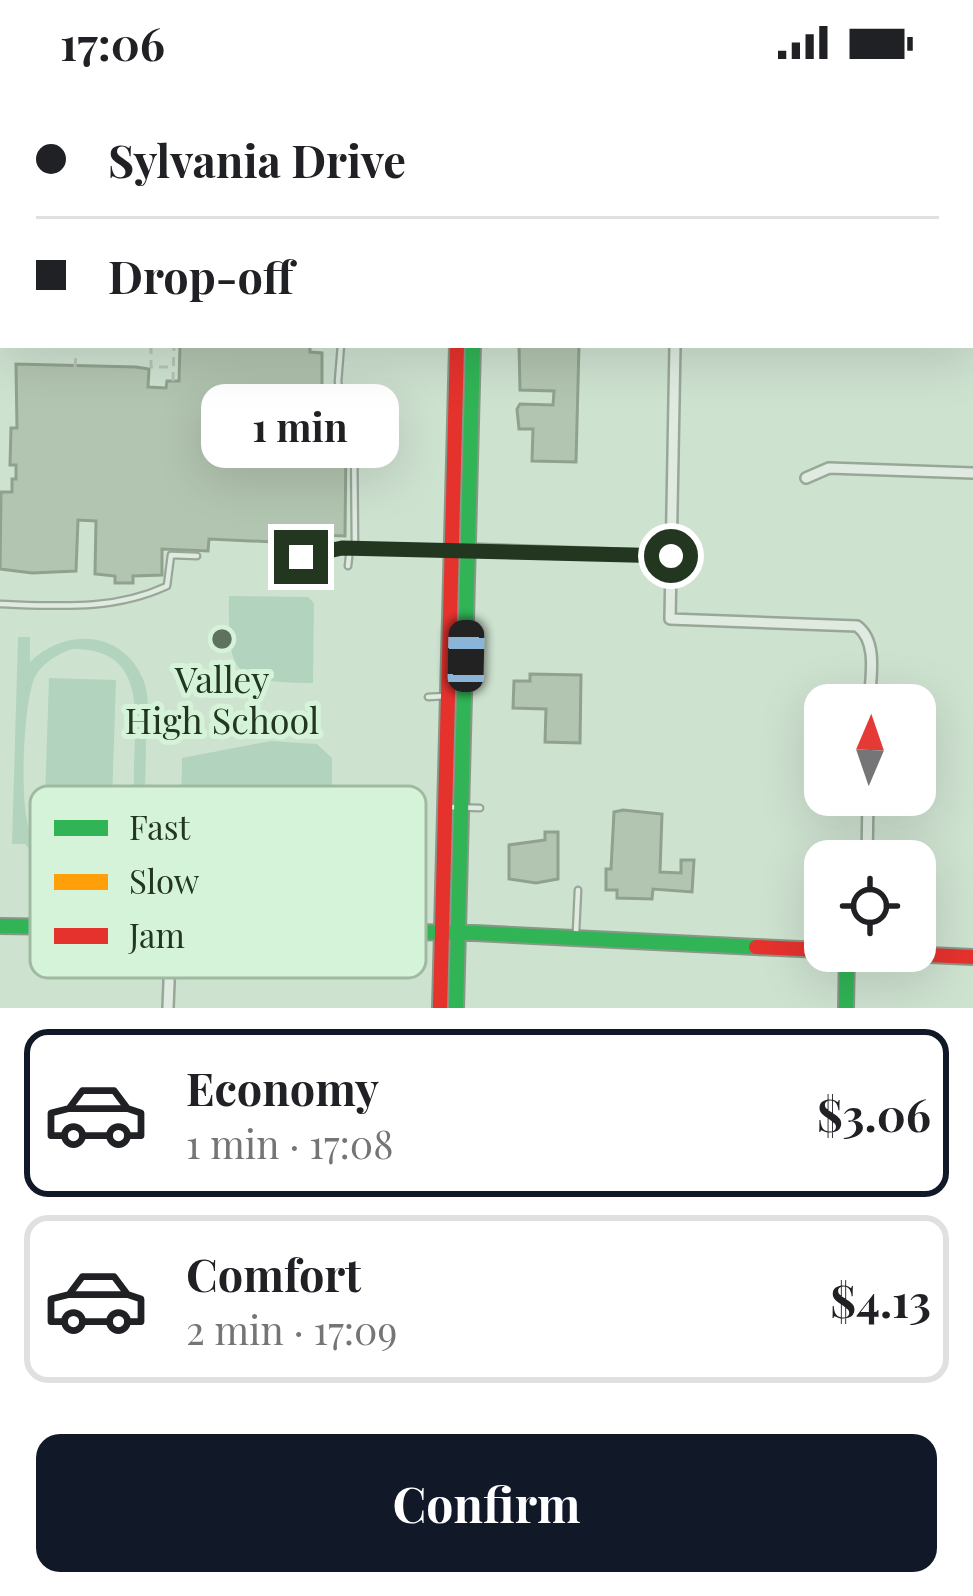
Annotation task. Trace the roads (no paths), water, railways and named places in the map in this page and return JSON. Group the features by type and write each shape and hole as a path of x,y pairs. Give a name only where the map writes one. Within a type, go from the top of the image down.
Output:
{"main road":[{"path":"455,1008 458,933 449,696 457,348"},
{"path":"440,1008 441,933 455,807 469,549 473,348"},
{"path":"0,926 30,927"},
{"path":"426,933 804,950"},
{"path":"936,955 973,957"},
{"path":"846,1008 847,972"}],"street":[{"path":"675,348 670,619 850,625 863,630 869,640 869,684"},
{"path":"806,478 829,468 973,473"},
{"path":"452,550 671,556"},
{"path":"168,1008 169,978"}],"lane":[{"path":"341,348 338,382 344,416 354,434 353,548 348,566"},
{"path":"301,557 353,548 452,550"},
{"path":"0,604 96,607 118,603 167,586 171,555 196,556"},
{"path":"428,697 449,696"},
{"path":"455,807 480,808"},
{"path":"576,938 578,890"}],"place":[{"name":"Valley High School","path":"222,639"}]}
